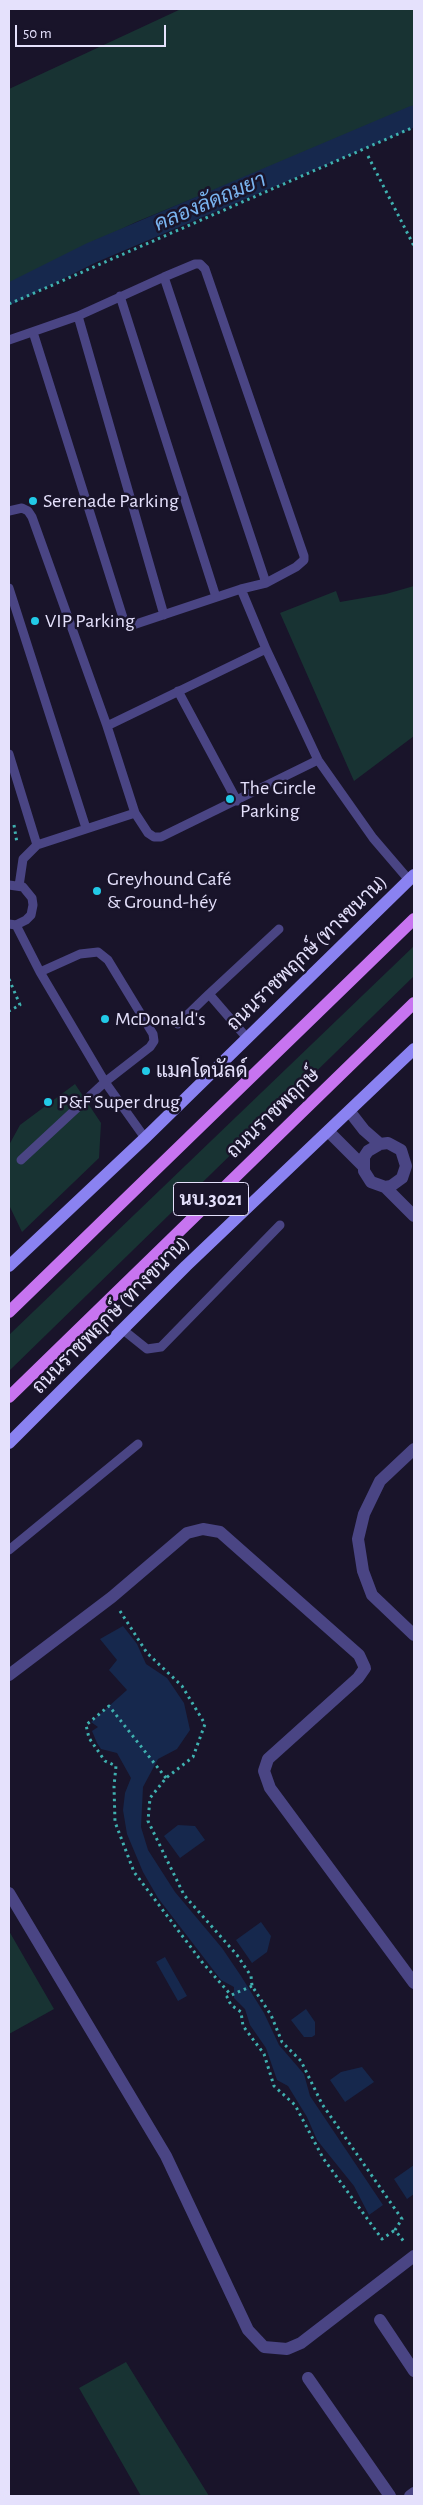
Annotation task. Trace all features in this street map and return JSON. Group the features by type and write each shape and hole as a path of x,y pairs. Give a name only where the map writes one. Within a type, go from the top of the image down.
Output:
{"main road":[{"name":"ถนนราชพฤกษ์ (ทางขนาน)","path":"9,1266 144,1138 412,877"},
{"name":"ถนนราชพฤกษ์","path":"9,1312 414,919"},
{"name":"ถนนราชพฤกษ์","path":"9,1397 414,1002"},
{"name":"ถนนราชพฤกษ์ (ทางขนาน)","path":"9,1443 122,1329 414,1049"}],"street":[{"path":"350,1112 364,1130 380,1144"},
{"path":"329,1132 363,1166 371,1182 388,1187 414,1216"},
{"path":"363,1166 368,1151 380,1144 388,1143 401,1150 410,1169 402,1178 388,1187"},
{"path":"414,1449 380,1481 364,1514 358,1539 363,1571 372,1596 414,1635"},
{"path":"9,1674 112,1597 187,1533 203,1529 220,1532 359,1655 365,1668 358,1678 268,1759 264,1771 270,1788 414,1982"},
{"path":"9,1893 166,2156 248,2330 264,2347 287,2349 301,2343 412,2253"},
{"path":"380,2320 414,2371"},
{"path":"308,2378 390,2496"},
{"path":"410,2496 414,2493"}],"lane":[{"path":"9,340 78,316 164,277 195,264 200,264 205,269 304,560 296,567 266,583 240,589 130,626 125,624 70,444 33,332"},
{"path":"164,277 266,583"},
{"path":"120,296 216,597"},
{"path":"78,316 164,615"},
{"path":"9,511 22,508 28,511 32,518 108,726 135,813 148,832 154,837 162,837 318,760"},
{"path":"9,588 86,828"},
{"path":"240,589 318,760 367,830 412,877"},
{"path":"108,726 178,690 266,649"},
{"path":"178,690 237,801"},
{"path":"9,754 37,845"},
{"path":"19,886 23,859 37,845 135,813"},
{"path":"9,886 19,886 28,892 33,905 31,915 26,920 13,925 105,1082 144,1138"},
{"path":"178,1024 279,929"},
{"path":"21,1160 105,1082 150,1047 154,1041 153,1034 108,960 98,952 80,954 40,972"},
{"path":"209,994 247,1038"},
{"path":"122,1329 147,1349 161,1347 280,1225"},
{"path":"9,1550 138,1444"}],"path":[{"path":"9,304 414,127"},
{"path":"368,156 414,246"},
{"path":"13,823 18,841 13,848"},
{"path":"9,979 20,1005 9,1011"},
{"path":"112,1597 147,1653 182,1686 205,1724 193,1757 166,1778 150,1798 148,1821 184,1895 237,1955 251,1976 252,1986 271,2015 282,2042 301,2061 322,2104 337,2128 402,2219 395,2230 382,2239 347,2188 323,2158 295,2106 274,2086 264,2054 243,2026 240,2012 231,2005 227,1997 252,1986"},
{"path":"166,1778 109,1706 86,1725 89,1738 105,1761 116,1766 114,1786 115,1822 134,1872 197,1956 231,1995"},
{"path":"395,2230 412,2253"}],"green space":[{"path":"181,9 414,9 414,108 136,222 9,284 9,89"},
{"path":"414,586 414,736 354,781 280,613 336,591 340,602 386,594"},
{"path":"414,946 414,976 9,1371 9,1335"},
{"path":"75,1084 101,1123 99,1158 22,1232 9,1205 9,1145 20,1125"},
{"path":"9,1931 54,2009 9,2034"},
{"path":"126,2362 209,2496 141,2496 79,2388"}],"water":[{"path":"123,1626 137,1644 146,1664 167,1678 184,1703 190,1730 177,1749 158,1759 143,1787 141,1827 148,1850 175,1892 222,1948 264,2013 279,2045 304,2074 310,2096 383,2205 369,2215 354,2186 317,2140 307,2117 288,2086 277,2080 266,2048 250,2025 245,2009 234,1998 234,1987 221,1980 158,1898 143,1872 127,1834 123,1810 125,1793 131,1778 117,1753 101,1749 92,1731 98,1727 91,1722 127,1690 109,1670 117,1660 100,1639"},
{"path":"178,1825 195,1826 205,1840 180,1858 164,1836"},
{"path":"261,1922 271,1936 267,1952 252,1963 236,1940"},
{"path":"165,1957 187,1996 178,2001 156,1962"},
{"path":"306,2009 315,2022 315,2035 312,2037 304,2037 291,2020"},
{"path":"362,2067 374,2082 345,2102 330,2080 341,2072"},
{"path":"414,2165 414,2194 407,2199 394,2179"}],"waterway":[{"name":"คลองลัดถมยา","path":"9,294 91,253 414,116"}],"place":[{"name":"Serenade Parking","path":"33,501"},
{"name":"VIP Parking","path":"35,621"},
{"name":"The Circle Parking","path":"230,799"},
{"name":"Greyhound Café & Ground-héy","path":"97,891"},
{"name":"McDonald's","path":"105,1019"},
{"name":"แมคโดนัลด์","path":"146,1071"},
{"name":"P&F Super drug","path":"48,1102"}]}
